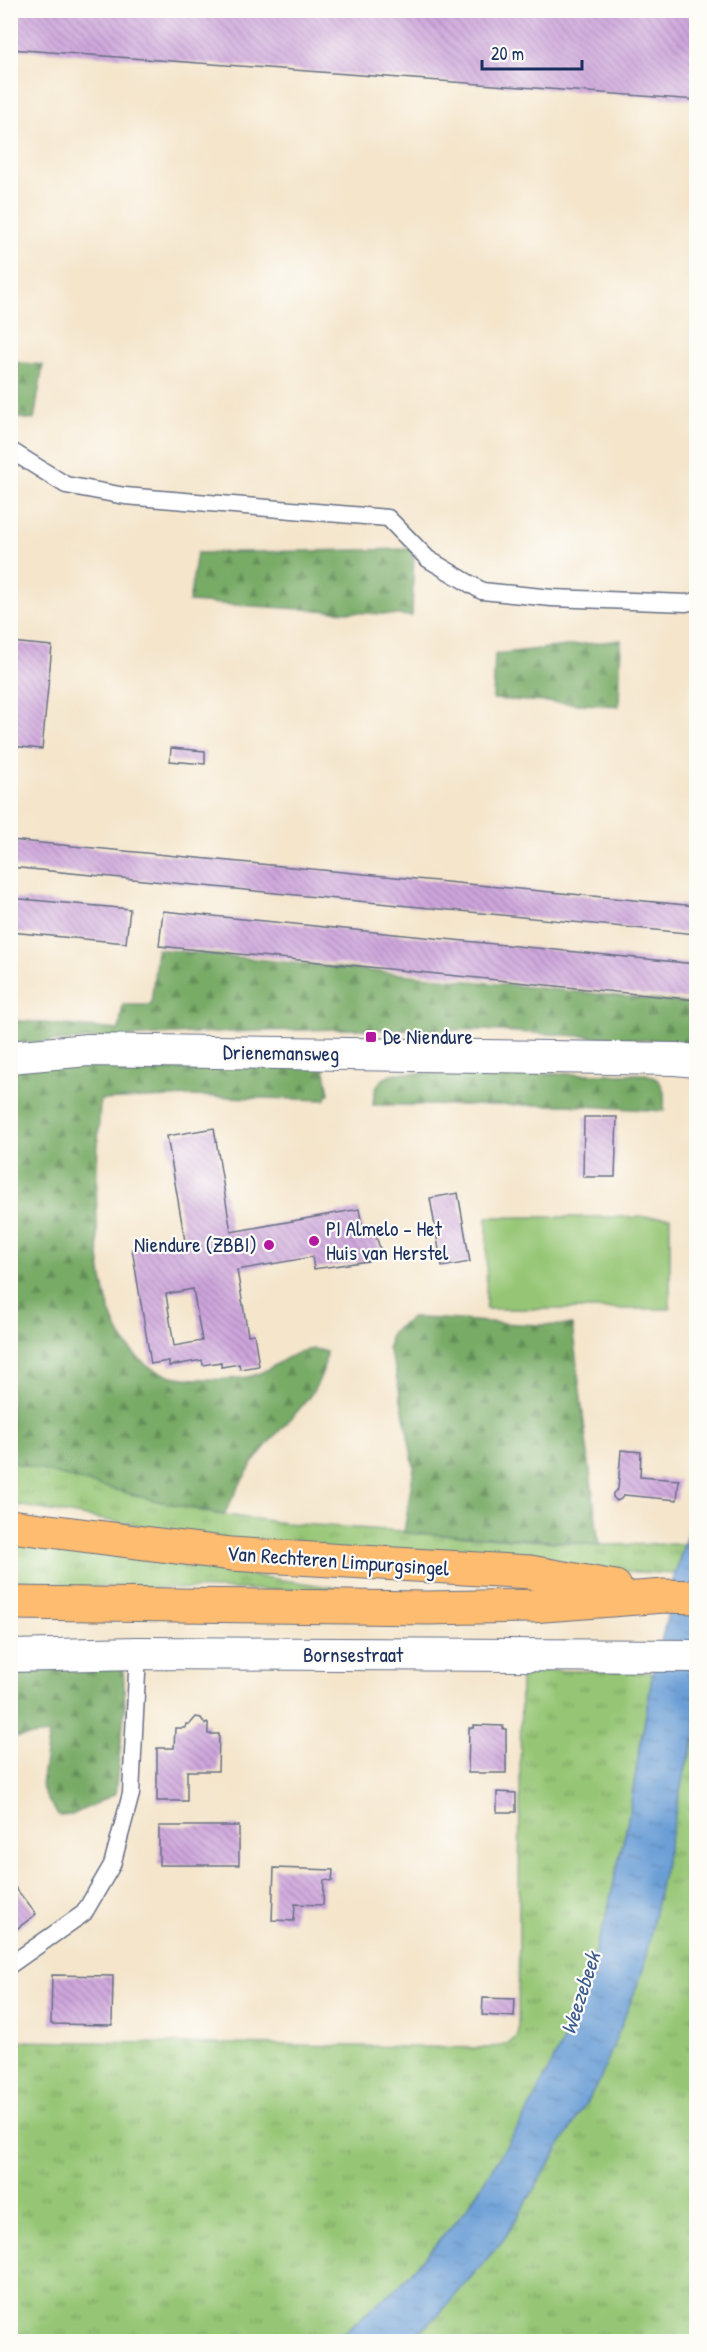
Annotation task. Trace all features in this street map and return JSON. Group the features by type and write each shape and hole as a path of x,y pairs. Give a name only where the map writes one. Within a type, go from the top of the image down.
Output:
{"main road":[{"name":"Van Rechteren Limpurgsingel","path":"10,1526 231,1554 530,1572 664,1596"},
{"name":"Van Rechteren Limpurgsingel","path":"10,1604 428,1608 531,1606 664,1596 696,1597"}],"street":[{"name":"Drienemansweg","path":"10,1057 88,1050 696,1061"},
{"name":"Bornsestraat","path":"10,1656 138,1653 696,1656"}],"lane":[{"path":"10,450 66,485 124,496 388,518 428,559 482,591 552,598 686,603 696,601"},
{"path":"10,1965 84,1913 112,1865 131,1794 138,1653"}],"green space":[{"path":"11,362 43,365 34,420 11,417"},
{"path":"414,549 412,616 189,602 197,553"},
{"path":"621,640 619,706 493,699 495,654"},
{"path":"157,949 696,1004 696,1043 483,1030 341,1029 191,1033 11,1044 11,1020 119,1030 123,1005 151,1005"},
{"path":"11,1066 324,1066 329,1093 325,1100 193,1096 100,1100 96,1204 98,1244 103,1283 112,1317 128,1346 150,1367 162,1373 182,1378 215,1380 252,1376 298,1352 317,1349 326,1352 319,1381 311,1394 256,1459 224,1515 153,1500 11,1462"},
{"path":"397,1073 646,1074 657,1080 663,1088 664,1111 567,1105 373,1105 376,1088 382,1080"},
{"path":"487,1217 670,1217 670,1309 486,1309"},
{"path":"411,1318 572,1325 599,1545 404,1533 414,1467 395,1368 388,1349 391,1333"},
{"path":"10,1462 210,1513 285,1523 599,1545 684,1544 675,1574 402,1559 242,1543 11,1504"},
{"path":"11,1540 358,1591 11,1586"},
{"path":"123,1666 125,1706 115,1794 72,1815 59,1816 47,1799 41,1785 49,1734 11,1738 10,1669"},
{"path":"521,1670 653,1672 627,1825 605,1921 572,2023 526,2115 466,2210 401,2284 333,2341 11,2342 11,2041 488,2048 509,2043 518,2036"},
{"path":"696,1735 696,2341 408,2342 440,2313 504,2239 600,2080"}],"water":[{"path":"696,1505 696,1735 683,1777 643,1970 600,2080 504,2239 440,2313 408,2341 333,2342 401,2284 466,2210 526,2115 572,2023 605,1921 627,1825 653,1672 666,1622 671,1587"}],"building":[{"path":"10,10 696,10 696,100 10,49"},
{"path":"10,642 52,646 42,749 10,746"},
{"path":"171,748 205,751 205,764 170,761"},
{"path":"10,840 696,906 696,934 10,867"},
{"path":"10,898 130,909 126,943 10,932"},
{"path":"163,911 696,964 696,1000 159,946"},
{"path":"584,1117 617,1117 615,1177 583,1177"},
{"name":"Niendure (ZBBI)","path":"214,1128 231,1232 359,1209 363,1231 374,1229 381,1252 367,1255 368,1261 314,1269 312,1257 237,1270 248,1335 254,1334 259,1366 240,1369 239,1364 221,1367 221,1362 203,1365 202,1360 169,1366 169,1361 151,1364 132,1249 185,1241 167,1136","holes":["193,1289 202,1341 174,1346 166,1294"]},
{"path":"458,1193 470,1262 442,1267 430,1198"},
{"path":"621,1450 641,1452 640,1477 679,1480 677,1500 624,1495 617,1501 613,1493 618,1489"},
{"path":"196,1717 201,1718 205,1724 208,1723 208,1734 219,1734 218,1771 187,1771 187,1801 157,1801 157,1748 174,1748 175,1728 185,1728 186,1724 190,1724"},
{"path":"474,1725 503,1726 503,1729 506,1729 506,1773 468,1773 469,1728 474,1728"},
{"path":"497,1792 516,1793 516,1812 497,1812"},
{"path":"159,1826 239,1826 239,1865 159,1865"},
{"path":"274,1868 333,1870 332,1881 324,1880 323,1905 295,1904 294,1921 272,1920"},
{"path":"10,1881 36,1914 10,1934"},
{"path":"52,1975 113,1976 112,2025 51,2024"},
{"path":"483,1998 515,1999 514,2017 482,2015"}],"place":[{"name":"De Niendure","path":"371,1037"},
{"name":"PI Almelo - Het Huis van Herstel","path":"314,1241"},
{"name":"Niendure (ZBBI)","path":"269,1245"}],"water label":[{"name":"Weezebeek","path":"580,1993"}]}
